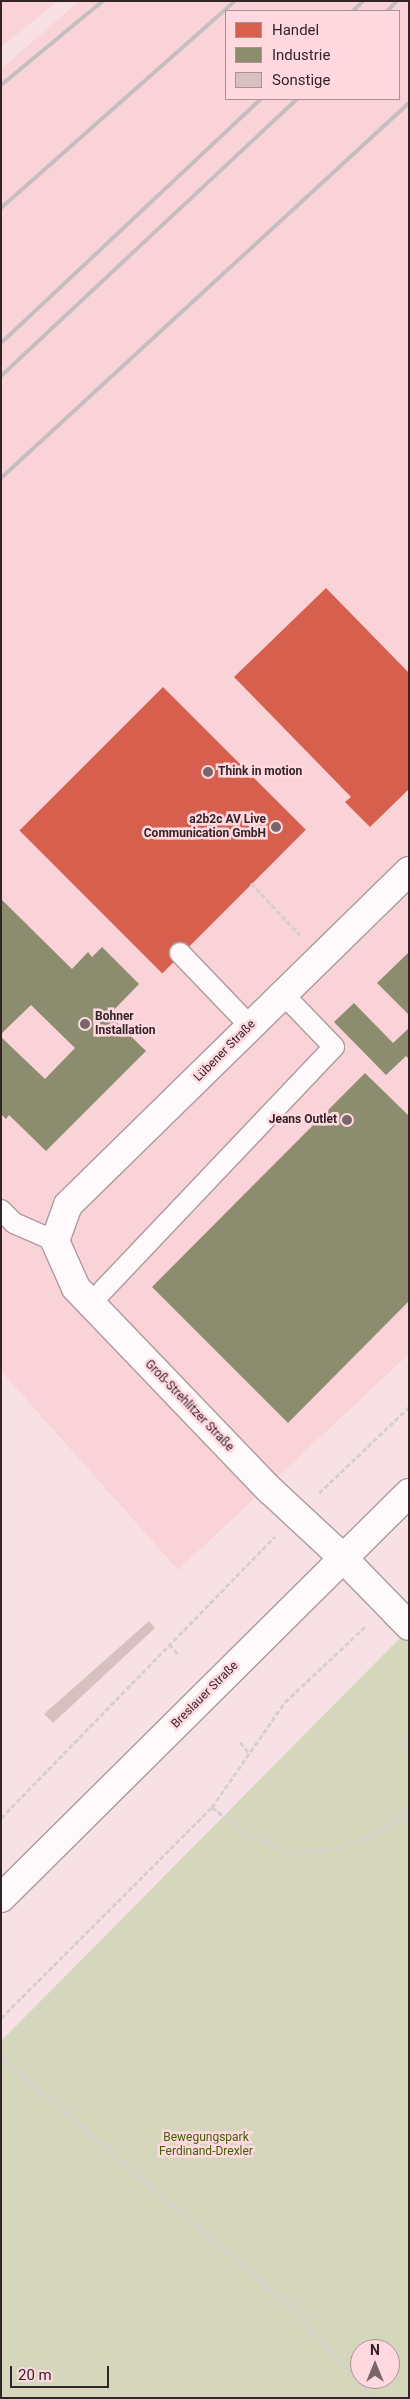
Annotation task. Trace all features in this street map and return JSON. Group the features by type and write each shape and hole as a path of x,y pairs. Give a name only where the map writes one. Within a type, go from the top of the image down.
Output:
{"street":[{"name":"Lübener Straße","path":"55,1241 68,1205 409,870"},
{"name":"Groß-Strehlitzer Straße","path":"55,1241 76,1288 90,1304 296,1515 342,1557 409,1626"},
{"name":"Breslauer Straße","path":"1,1898 342,1557 409,1493"}],"lane":[{"path":"180,953 250,1026"},
{"path":"90,1304 334,1047 283,994"},
{"path":"1,1210 14,1224 55,1241"}],"path":[{"path":"251,883 321,957"},
{"path":"1,1818 296,1515 409,1407"},
{"path":"1,2018 212,1807 285,1702 388,1604"},
{"path":"169,1644 179,1655"},
{"path":"240,1742 249,1753"},
{"path":"401,1742 409,1750"},
{"path":"212,1807 246,1834 290,1852 340,1849 386,1828 409,1809"},
{"path":"1,2057 293,2309 374,2398"}],"shaded area":[{"path":"1,1 58,1 1,47"},
{"path":"79,1 409,1 409,1354 178,1570 1,1371 1,69"}],"green space":[{"name":"Bewegungspark Ferdinand-Drexler","path":"409,1629 409,2398 1,2398 1,2041"}],"building: Handel":[{"path":"326,588 409,673 409,789 370,827 345,802 351,797 234,677"},
{"path":"163,687 306,830 162,973 19,831"}],"building: Industrie":[{"name":"Bohner Installation","path":"1,899 72,969 88,952 92,957 102,947 139,984 109,1015 146,1051 46,1151 9,1115 6,1119 1,1114 1,1037 45,1079 75,1048 31,1005 1,1034"},
{"path":"409,952 409,1015 377,983"},
{"path":"354,1003 393,1043 409,1028 409,1059 406,1056 386,1075 334,1022"},
{"path":"365,1073 409,1116 409,1301 288,1423 152,1287"}],"building: Sonstige":[{"path":"149,1621 155,1628 53,1723 44,1714"}],"railway":[{"path":"1,85 103,1"},
{"path":"1,208 235,1"},
{"path":"354,10 363,1"},
{"path":"388,10 397,1"},
{"path":"1,343 260,100"},
{"path":"1,376 296,100"},
{"path":"1,478 409,103"}],"place":[{"name":"Think in motion","path":"208,772"},
{"name":"a2b2c AV Live Communication GmbH","path":"276,827"},
{"name":"Bohner Installation","path":"85,1024"},
{"name":"Jeans Outlet","path":"347,1120"}]}
